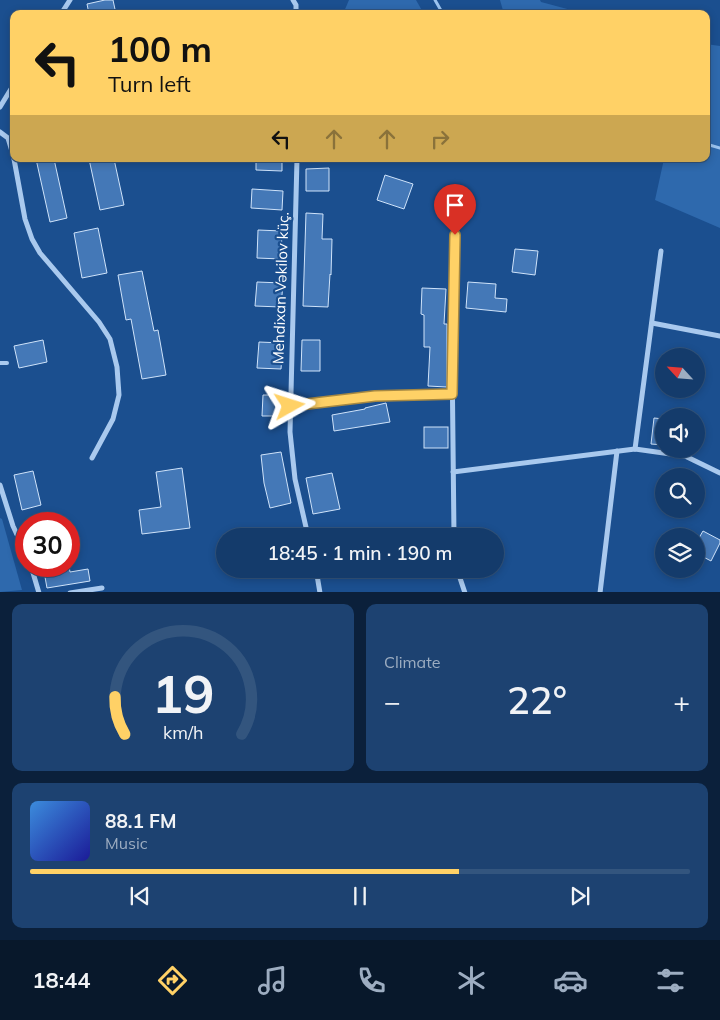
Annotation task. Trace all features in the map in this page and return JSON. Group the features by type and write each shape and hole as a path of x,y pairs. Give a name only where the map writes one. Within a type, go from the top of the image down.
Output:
{"street":[{"path":"0,105 10,90"},
{"path":"0,132 8,138 10,145"},
{"path":"15,162 25,219 40,253 99,322 110,339 117,367 119,395 113,419 92,458"},
{"name":"Mehdixan Vəkilov küç.","path":"296,162 290,432 294,470 306,528"},
{"path":"454,528 452,394 456,215"},
{"path":"635,449 661,251"},
{"path":"652,323 720,336"},
{"path":"290,406 375,396 452,394"},
{"path":"453,472 635,449 685,456 720,473"},
{"path":"600,592 617,451"},
{"path":"0,488 15,529"},
{"path":"34,577 39,592"},
{"path":"318,578 320,592"},
{"path":"460,578 465,592"},
{"path":"70,592 102,588"}],"lane":[{"path":"0,363 7,363"}],"shaded area":[{"path":"349,0 416,0 422,10 345,10"},
{"path":"500,0 540,0 541,2 571,10 503,10"},
{"path":"710,45 720,46 720,228 655,200 663,162 710,162"},
{"path":"0,518 2,519 15,565 15,577 18,577 22,590 0,592"}],"building":[{"path":"113,0 115,10 88,10 87,4"},
{"path":"37,162 55,162 67,218 50,222"},
{"path":"90,162 115,162 124,205 100,210"},
{"path":"256,162 282,162 282,171 256,170"},
{"path":"329,168 329,191 306,191 306,169"},
{"path":"385,175 413,184 404,209 377,200"},
{"path":"252,189 283,191 282,210 251,208"},
{"path":"306,213 323,214 322,239 332,239 328,307 303,306"},
{"path":"98,228 107,273 82,278 74,233"},
{"path":"258,230 282,231 281,259 257,258"},
{"path":"515,249 538,251 535,275 512,272"},
{"path":"142,271 154,331 158,330 166,375 142,379 131,319 126,320 118,275"},
{"path":"257,282 283,283 281,307 255,306"},
{"path":"468,282 496,284 495,298 507,299 506,312 466,308"},
{"path":"422,288 446,289 444,324 447,324 447,387 428,386 430,347 424,347 424,315 421,314"},
{"path":"43,340 47,362 19,368 14,346"},
{"path":"302,340 320,340 320,371 301,371"},
{"path":"259,342 283,343 281,369 257,368"},
{"path":"263,395 280,395 279,416 262,416"},
{"path":"386,403 390,422 334,431 332,415"},
{"path":"654,418 655,418 655,444 651,444"},
{"path":"424,427 448,427 448,448 424,448"},
{"path":"281,452 291,503 270,508 264,483 261,455"},
{"path":"182,468 190,528 142,534 139,510 161,507 156,472"},
{"path":"33,471 41,505 22,510 14,475"},
{"path":"332,473 340,509 313,514 306,478"},
{"path":"705,532 720,540 711,561 705,558"},
{"path":"88,569 90,581 47,588 45,577 80,577 80,570"}],"waterway":[{"path":"435,0 441,10"},
{"path":"710,145 720,148"}],"route":[{"path":"290,406 375,396 452,394 455,235"}]}
